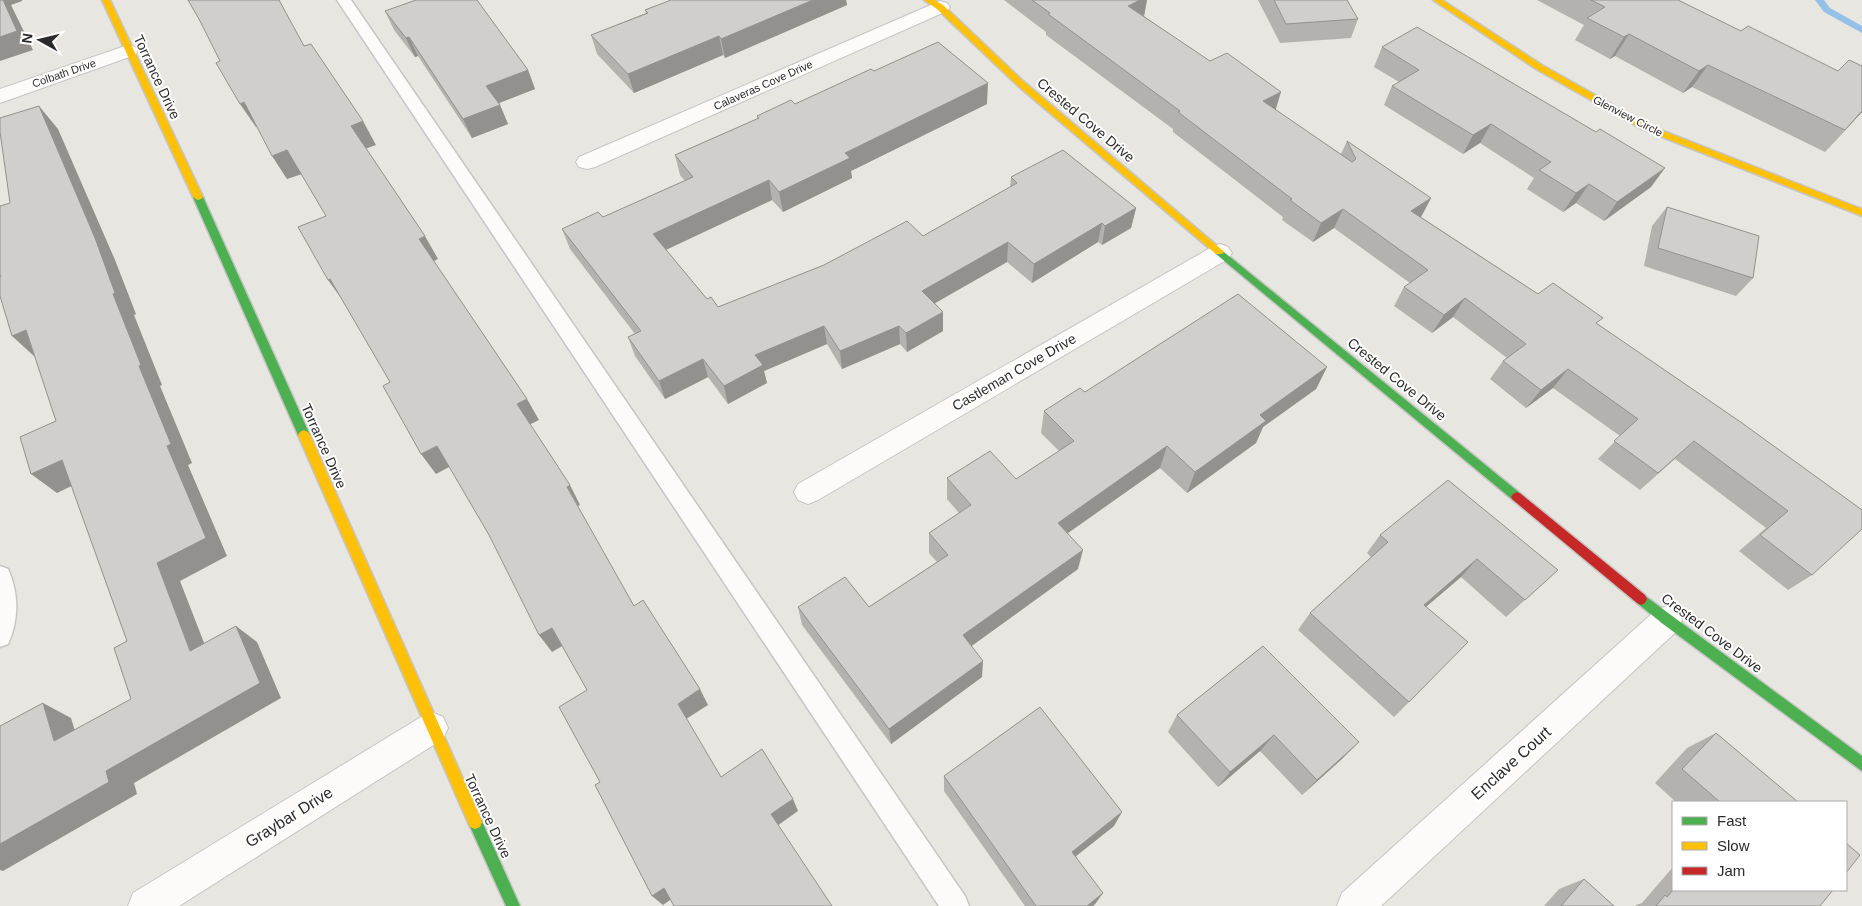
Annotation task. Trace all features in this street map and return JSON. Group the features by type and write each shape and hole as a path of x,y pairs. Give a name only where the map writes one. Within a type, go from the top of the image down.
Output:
{"street":[{"name":"Torrance Drive","path":"106,0 128,51 196,193 432,728 513,906"},
{"name":"Glenview Circle","path":"1437,0 1539,67 1644,127 1862,213"},
{"name":"Calaveras Cove Drive","path":"587,162 934,4"},
{"name":"Crested Cove Drive","path":"934,4 1020,83 1220,253 1667,620 1862,764"},
{"name":"Colbath Drive","path":"0,96 128,51"},
{"name":"Castleman Cove Drive","path":"808,492 1220,253"},
{"name":"Enclave Court","path":"1355,906 1667,620"},
{"name":"Graybar Drive","path":"146,906 432,728"}],"lane":[{"path":"344,0 955,906"},
{"path":"0,576 3,588 5,626 0,636"}],"building":[{"path":"0,0 3,0 17,31 0,37"},
{"path":"188,0 279,0 304,46 311,44 363,121 351,126 425,236 419,239 527,399 517,404 570,485 567,487 634,606 643,600 700,689 678,704 721,777 762,749 793,799 771,814 832,906 674,906 664,888 652,896 595,785 600,782 559,707 587,690 552,628 539,635 489,535 437,446 421,454 383,386 390,382 298,227 326,216 287,150 272,156 244,102 240,104 216,63 220,61"},
{"path":"416,0 477,0 528,70 486,86 500,105 463,119 409,37 406,38 385,11"},
{"path":"671,0 813,0 721,39 719,36 628,74 591,35 648,13 645,10"},
{"path":"1032,0 1140,0 1128,6 1210,61 1227,53 1281,92 1263,101 1352,162 1356,159 1347,141 1431,198 1411,211 1538,294 1553,283 1603,318 1596,323 1742,423 1862,510 1862,529 1812,575 1760,535 1788,511 1694,441 1658,473 1614,441 1638,419 1568,369 1541,390 1503,361 1526,344 1465,298 1444,315 1404,287 1428,270 1343,209 1321,223 1178,112 1180,111 1048,14 1050,13"},
{"path":"1274,0 1347,0 1358,19 1286,24"},
{"path":"1591,0 1678,0 1741,31 1748,26 1838,71 1849,60 1862,66 1862,111 1845,130 1708,65 1699,71 1629,34 1624,37 1587,18 1605,7"},
{"path":"1417,27 1596,132 1600,129 1665,168 1617,202 1589,184 1576,193 1539,170 1551,162 1491,124 1473,135 1392,86 1419,70 1382,47"},
{"path":"938,42 988,83 845,153 850,158 779,192 769,180 653,234 707,299 711,297 718,307 824,265 907,221 923,236 1017,183 1011,177 1063,150 1136,208 1105,226 1102,223 1034,264 1008,242 922,291 943,312 906,333 899,326 840,351 824,326 755,355 763,365 724,386 703,359 659,381 628,337 641,331 562,229 598,212 603,217 693,177 675,155 759,118 757,116 791,100 795,104 871,69 874,71"},
{"path":"39,106 95,238 115,293 113,294 141,365 139,366 171,444 167,446 206,538 157,563 190,651 236,626 260,683 106,771 109,782 0,844 0,726 43,703 54,741 131,699 114,648 127,641 62,460 31,474 20,437 56,421 26,330 12,336 0,296 0,206 10,203 0,132 0,118"},
{"path":"1667,207 1759,236 1753,278 1658,248"},
{"path":"1238,294 1327,367 1260,415 1266,421 1195,472 1167,446 1058,523 1083,550 963,635 983,661 889,729 798,607 845,577 869,607 948,555 929,533 971,505 947,478 990,451 1016,479 1074,441 1044,411 1080,388 1085,392"},
{"path":"1448,480 1558,570 1525,600 1477,559 1424,605 1468,642 1409,702 1310,613 1388,542 1380,535"},
{"path":"1263,646 1359,742 1317,780 1274,735 1230,772 1177,715"},
{"path":"1040,707 1122,812 1072,852 1103,893 1087,906 1036,906 944,776"},
{"path":"1716,733 1797,801 1719,801 1682,769"},
{"path":"1847,844 1860,855 1847,872"},
{"path":"1584,879 1614,906 1561,906"},
{"path":"1672,891 1832,891 1820,906 1656,906 1665,895 1667,897"}],"waterway":[{"path":"1819,0 1827,10 1862,30"}],"traffic: fast":[{"path":"198,197 304,435"},
{"path":"1219,252 1517,497"},
{"path":"1641,599 1862,764"},
{"path":"475,822 513,906"}],"traffic: slow":[{"path":"106,0 198,197"},
{"path":"928,0 940,7 1020,83 1219,252"},
{"path":"1437,0 1539,67 1645,127 1862,213"},
{"path":"304,435 475,822"}],"traffic: jam":[{"path":"1517,497 1641,599"}]}
